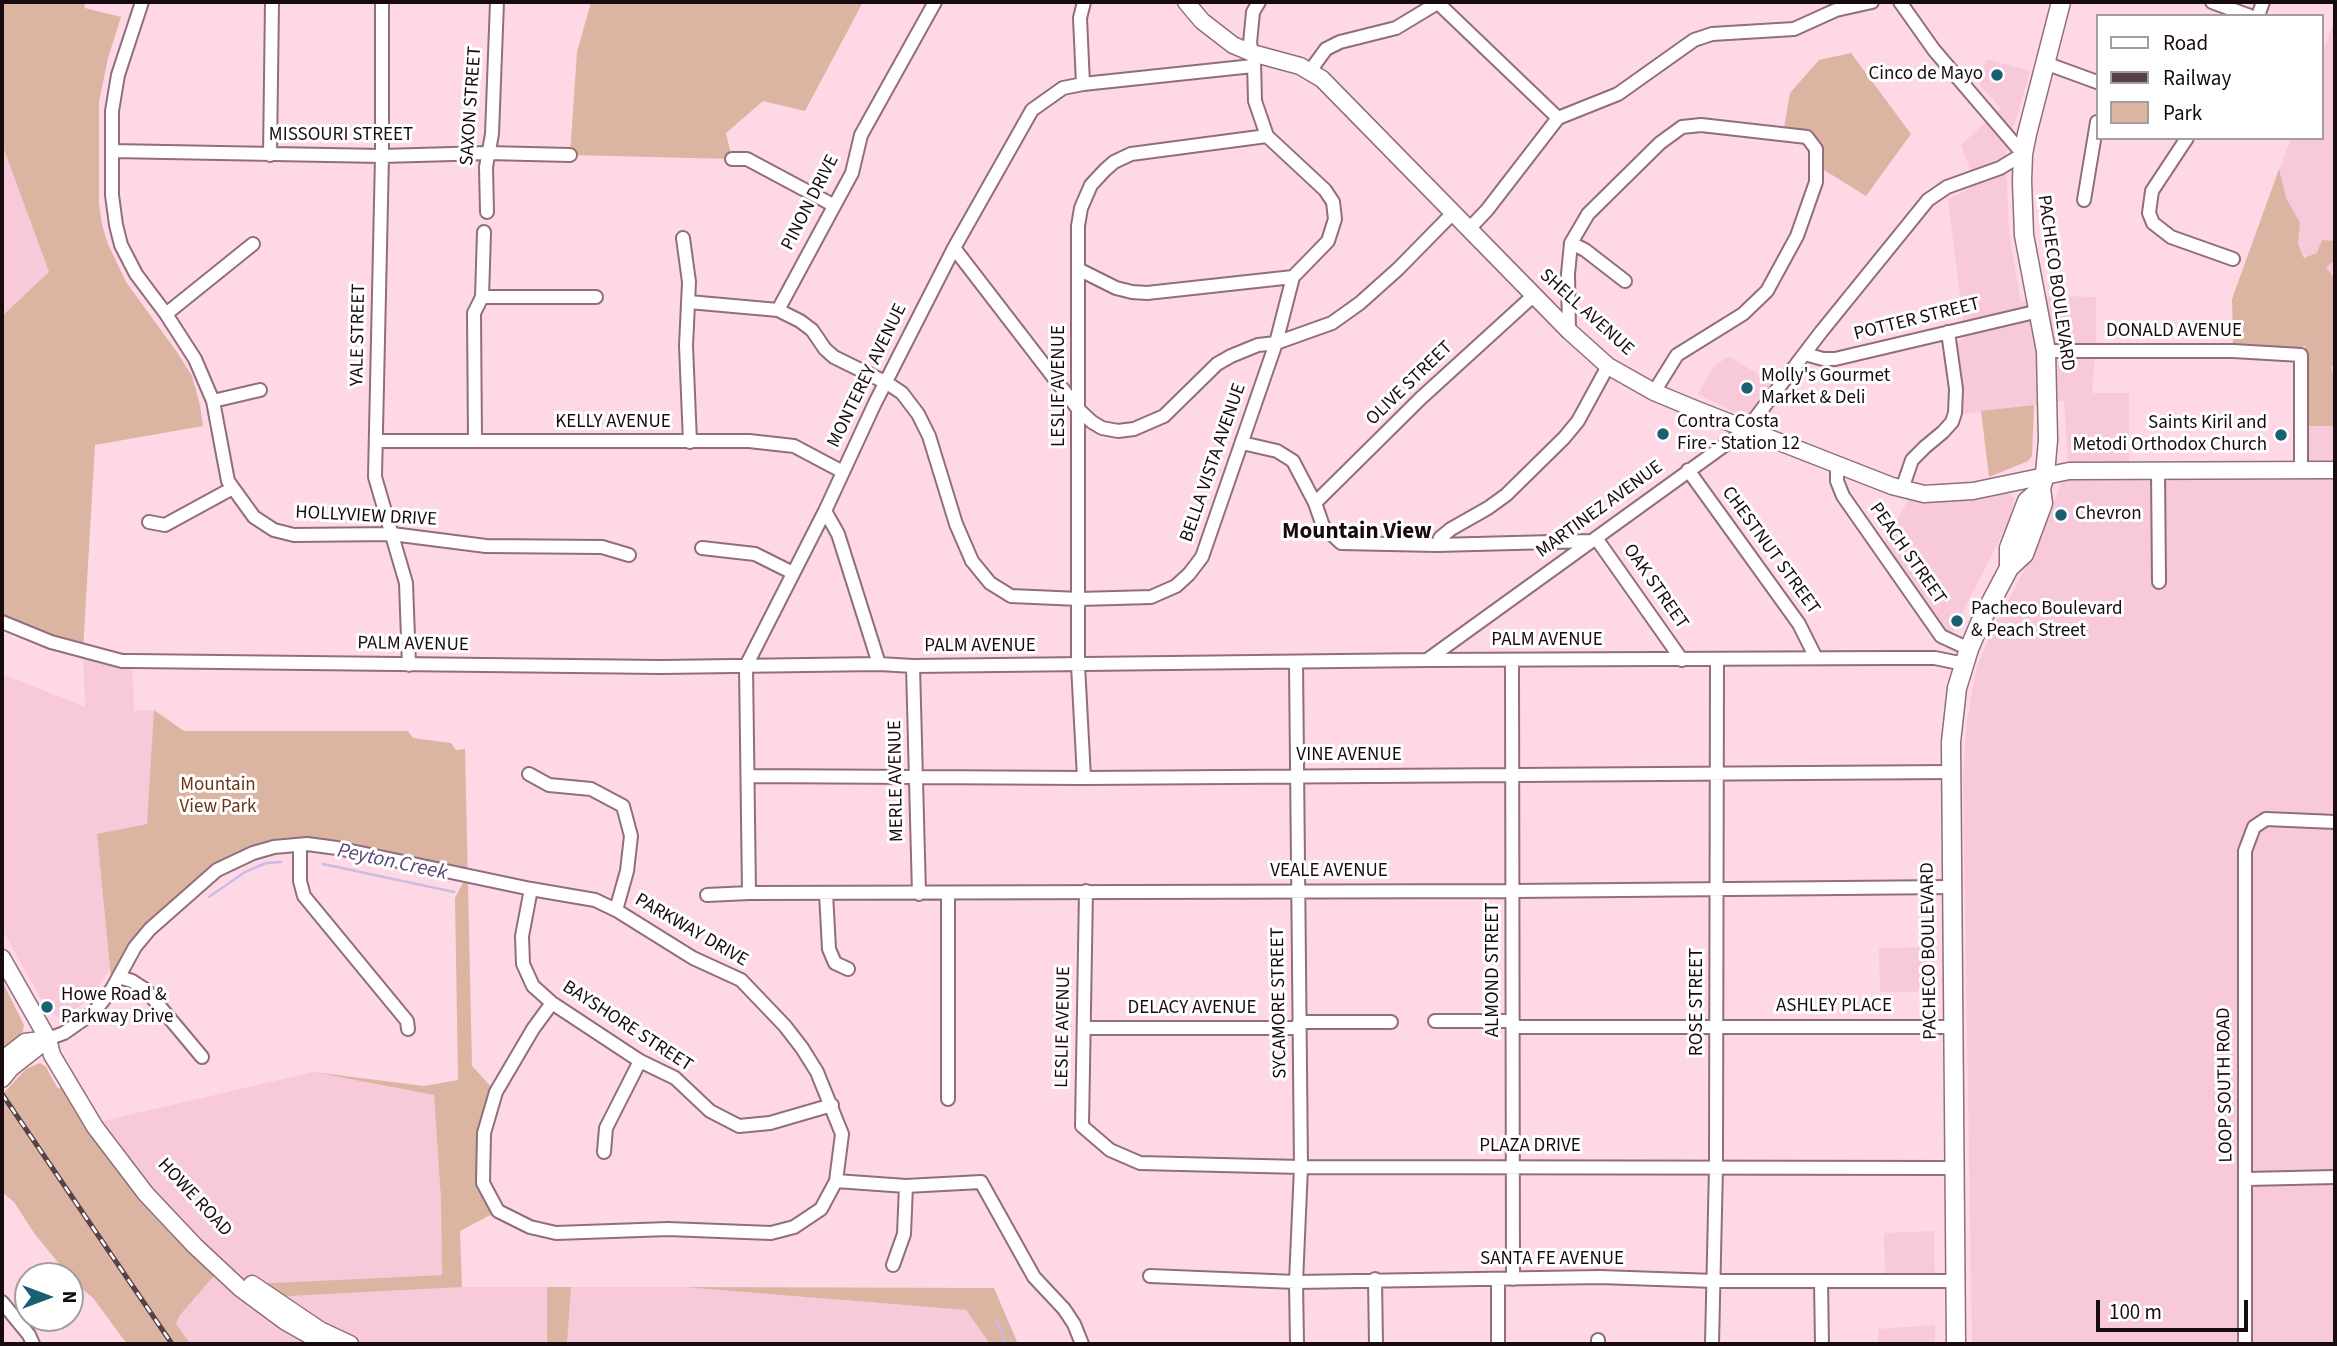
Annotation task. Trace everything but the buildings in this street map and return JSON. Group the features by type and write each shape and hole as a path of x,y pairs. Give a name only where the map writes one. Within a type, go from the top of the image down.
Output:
{"main road":[{"name":"PACHECO BOULEVARD","path":"1956,1344 1950,772 1953,715 1966,656 2009,568 2024,554 2042,503 2048,440 2046,351 2024,235 2021,207 2023,154 2061,2"}],"street":[{"name":"HOLLYVIEW DRIVE","path":"142,2 118,75 112,111 112,195 116,225 121,245 136,274 195,359 213,401 228,481 254,517 274,530 294,535 392,534 486,546 602,547 629,555"},
{"path":"270,155 272,2"},
{"name":"YALE STREET","path":"382,2 382,156 375,477 406,583 409,665"},
{"name":"SAXON STREET","path":"487,212 486,167 492,135 497,2"},
{"name":"PINON DRIVE","path":"778,310 852,173 861,135 935,2"},
{"path":"1083,84 1080,18 1084,2"},
{"name":"SHELL AVENUE","path":"1186,2 1202,21 1252,60 1300,66 1322,79 1569,331 1608,366 1654,392 1837,465 1902,489 1924,494 1958,493 2012,483 2043,482 2069,471 2335,470"},
{"name":"BELLA VISTA AVENUE","path":"778,310 800,321 834,356 902,393 918,414 933,449 956,524 980,573 990,583 1011,596 1079,599 1151,597 1176,586 1189,575 1202,557 1276,343 1293,277 1328,241 1334,227 1333,202 1325,190 1267,136 1255,101 1250,43 1253,12 1259,2"},
{"path":"1310,71 1326,49 1340,41 1396,28 1439,2 1558,118"},
{"path":"1469,229 1488,209 1558,118 1618,94 1693,40 1712,34 1794,29 1836,10 1872,2"},
{"path":"2212,2 2245,14"},
{"path":"1905,4 1934,50 2023,154"},
{"name":"MONTEREY AVENUE","path":"749,892 746,666 954,248 1032,110 1063,88 1252,60"},
{"path":"2045,63 2096,82"},
{"path":"1569,331 1568,274 1571,243 1588,214 1660,143 1682,127 1701,125 1807,137 1816,149 1816,182 1797,236 1768,291 1743,314 1677,355 1654,392"},
{"path":"2084,200 2096,128"},
{"name":"LESLIE AVENUE","path":"1084,778 1078,665 1078,226 1081,208 1091,186 1114,162 1130,154 1267,136"},
{"path":"2186,140 2152,191 2149,213 2153,222 2171,237 2233,259"},
{"name":"MISSOURI STREET","path":"112,152 382,156 488,153 570,155"},
{"name":"MARTINEZ AVENUE","path":"1427,660 1748,429 1928,200 1947,187 2000,167 2023,154"},
{"path":"732,159 747,159 833,205"},
{"path":"954,248 1078,409 1091,422 1102,428 1118,431 1135,429 1164,416 1217,364 1231,356 1332,323 1360,303 1398,269 1453,213"},
{"path":"475,440 474,313 482,297 484,232"},
{"path":"682,238 690,282 686,346 690,442"},
{"path":"1571,243 1625,281"},
{"path":"166,314 253,244"},
{"path":"1080,270 1115,288 1140,293 1293,277"},
{"name":"OLIVE STREET","path":"1315,503 1421,398 1533,296"},
{"path":"482,297 596,297"},
{"path":"689,302 778,310"},
{"name":"POTTER STREET","path":"1805,354 1835,359 2039,311"},
{"path":"1902,489 1912,460 1943,432 1952,422 1955,413 1956,389 1948,332"},
{"name":"DONALD AVENUE","path":"2046,351 2233,351 2301,355 2301,470"},
{"path":"1437,545 1440,538 1451,529 1489,508 1506,495 1557,446 1578,421 1608,366"},
{"path":"213,401 260,390"},
{"name":"KELLY AVENUE","path":"376,441 749,441 794,446 843,472"},
{"name":"OAK STREET","path":"1242,443 1277,451 1293,461 1315,503 1323,526 1341,543 1437,545 1594,539 1682,660"},
{"name":"PEACH STREET","path":"1837,465 1837,481 1843,496 1941,636 1966,656"},
{"name":"CHESTNUT STREET","path":"1688,470 1799,624 1816,658"},
{"path":"2158,470 2159,582"},
{"path":"149,522 165,525 232,489"},
{"path":"825,511 838,534 879,664"},
{"path":"702,548 755,554 793,573"},
{"name":"PALM AVENUE","path":"2,622 51,642 122,661 409,665 879,664 913,667 1966,656"},
{"name":"ROSE STREET","path":"1712,1344 1716,1167 1717,659"},
{"name":"ALMOND STREET","path":"1512,660 1513,1279"},
{"name":"SYCAMORE STREET","path":"1296,662 1301,1167 1296,1282 1297,1344"},
{"name":"MERLE AVENUE","path":"913,667 919,894"},
{"name":"VINE AVENUE","path":"749,776 1084,778 1950,772"},
{"path":"528,774 549,785 591,789 623,806 631,836 627,871 616,910"},
{"name":"LOOP SOUTH ROAD","path":"2245,1344 2245,851 2254,827 2266,819 2335,822"},
{"path":"300,845 300,881 304,896 407,1021 408,1029"},
{"name":"PARKWAY DRIVE","path":"48,1039 64,1033 94,1012 119,977 135,947 150,929 218,870 253,853 274,847 300,845 337,848 595,900 693,958 741,980 802,1048 817,1072 842,1134 836,1181 821,1209 794,1227 771,1233 668,1229 556,1233 530,1227 498,1211 482,1183 484,1133 496,1092 533,1029 552,1003"},
{"name":"VEALE AVENUE","path":"707,895 749,892 919,894 1951,887"},
{"name":"BAYSHORE STREET","path":"531,889 522,936 523,964 533,986 552,1003 640,1061 675,1078 710,1111 739,1126 770,1123 832,1105"},
{"name":"LESLIE AVENUE","path":"1086,891 1082,1126 1110,1150"},
{"path":"948,892 948,1099"},
{"path":"826,893 829,949 835,963 848,969"},
{"name":"HOWE ROAD","path":"2,958 48,1039 52,1055 95,1127 146,1194 195,1246 240,1288 286,1322 325,1344"},
{"path":"119,977 146,990 202,1058"},
{"path":"1435,1021 1717,1026"},
{"name":"DELACY AVENUE","path":"1084,1028 1391,1022"},
{"name":"ASHLEY PLACE","path":"1717,1026 1952,1027"},
{"path":"2,1060 25,1042 48,1039"},
{"path":"2,1079 11,1068 48,1039"},
{"name":"HOWE ROAD","path":"48,1039 61,1051 103,1121 130,1158 153,1188 202,1241 251,1284 320,1330 350,1344"},
{"path":"604,1152 606,1128 640,1061"},
{"name":"PLAZA DRIVE","path":"1110,1150 1140,1163 1301,1167 1953,1168"},
{"path":"2246,1179 2335,1177"},
{"path":"836,1181 906,1186 981,1182 1034,1277 1064,1309 1082,1344"},
{"path":"893,1265 904,1234 906,1186"},
{"name":"SANTA FE AVENUE","path":"1150,1276 1296,1282 1600,1277 1715,1281 1954,1281"},
{"path":"1375,1279 1376,1344"},
{"path":"1498,1279 1498,1344"},
{"path":"1821,1281 1822,1344"},
{"path":"2,1302 29,1335 33,1344"}],"shaded area":[{"path":"2335,18 2335,1344 1972,1344 1963,777 1967,721 1977,666 1993,629 2037,547 2068,459 2064,401 1963,414 1957,343 1965,337 1948,199 1969,189 1970,169 1961,145 2001,108 1980,85 1986,59 2030,71 2006,154 2009,233 2021,302 2054,296 2096,297 2092,393 2129,393 2129,479 2308,476 2306,349 2302,322 2305,258 2274,184 2290,140 2323,140 2323,51"},
{"path":"2,144 49,272 2,316"},
{"path":"1729,356 1772,383 1748,414 1741,415 1698,394 1713,367"},
{"path":"2005,491 2015,498 2008,523 1949,639 1880,549 1909,499 1936,500"},
{"path":"83,651 132,661 134,711 154,710 151,782 147,824 97,834 110,968 92,997 63,1018 49,1013 2,929 2,674 85,707"},
{"path":"1930,947 1931,992 1880,992 1879,948"},
{"path":"313,1072 434,1095 441,1200 442,1275 251,1284 203,1241 153,1188 103,1121"},
{"path":"1934,1231 1935,1281 1885,1281 1884,1233"},
{"path":"219,1270 325,1344 191,1344 176,1324 179,1316"},
{"path":"462,1287 547,1287 547,1344 350,1344 271,1297"},
{"path":"571,1287 683,1287 966,1310 990,1344 567,1344"},
{"path":"1935,1325 1935,1344 1878,1344 1878,1329"}],"green space":[{"path":"2,2 84,2 85,8 121,17 108,58 99,102 99,203 102,225 126,282 192,376 203,426 95,445 83,651 2,622 2,316 49,272 2,144"},
{"path":"591,2 863,2 805,111 763,101 726,133 732,159 570,155 577,52"},
{"path":"1851,53 1911,134 1866,196 1816,165 1807,137 1783,134 1790,93 1819,60"},
{"path":"2279,169 2286,198 2300,223 2298,243 2304,258 2317,253 2322,240 2335,241 2335,260 2326,267 2335,280 2335,362 2331,368 2335,377 2335,426 2307,426 2305,346 2295,349 2233,345 2232,299"},
{"path":"2034,405 2032,456 2028,461 1989,477 1981,411"},
{"name":"Mountain View Park","path":"154,710 184,731 408,731 413,738 451,743 456,750 465,749 472,1066 496,1092 483,1183 498,1211 460,1231 462,1287 271,1297 251,1284 442,1275 441,1200 434,1095 313,1072 424,1086 458,1080 455,898 467,875 293,845 217,870 150,929 112,989 97,834 147,824"},
{"path":"2,981 24,1025 22,1035 2,1051"},
{"path":"40,1063 46,1067 58,1089 62,1087 104,1153 146,1208 214,1276 179,1316 176,1324 191,1344 127,1344 93,1298 84,1290 84,1262 58,1262 14,1202 2,1192 2,1095 26,1069"},
{"path":"547,1287 571,1287 567,1344 547,1344"},
{"path":"683,1287 994,1288 1018,1344 990,1344 966,1310"}],"waterway":[{"name":"Peyton Creek","path":"209,897 245,872 266,863 281,862"},
{"name":"Peyton Creek","path":"323,864 454,892"},
{"name":"Peyton Creek","path":"997,1321 1006,1344"}],"railway":[{"path":"2,1094 172,1344"}],"place":[{"name":"Cinco de Mayo","path":"1997,75"},
{"name":"Molly's Gourmet Market & Deli","path":"1747,388"},
{"name":"Contra Costa Fire - Station 12","path":"1663,434"},
{"name":"Saints Kiril and Metodi Orthodox Church","path":"2281,435"},
{"name":"Chevron","path":"2061,515"},
{"name":"Pacheco Boulevard & Peach Street","path":"1957,621"},
{"name":"Howe Road & Parkway Drive","path":"47,1007"}],"district":[{"name":"Mountain View","path":"1357,533"}]}
